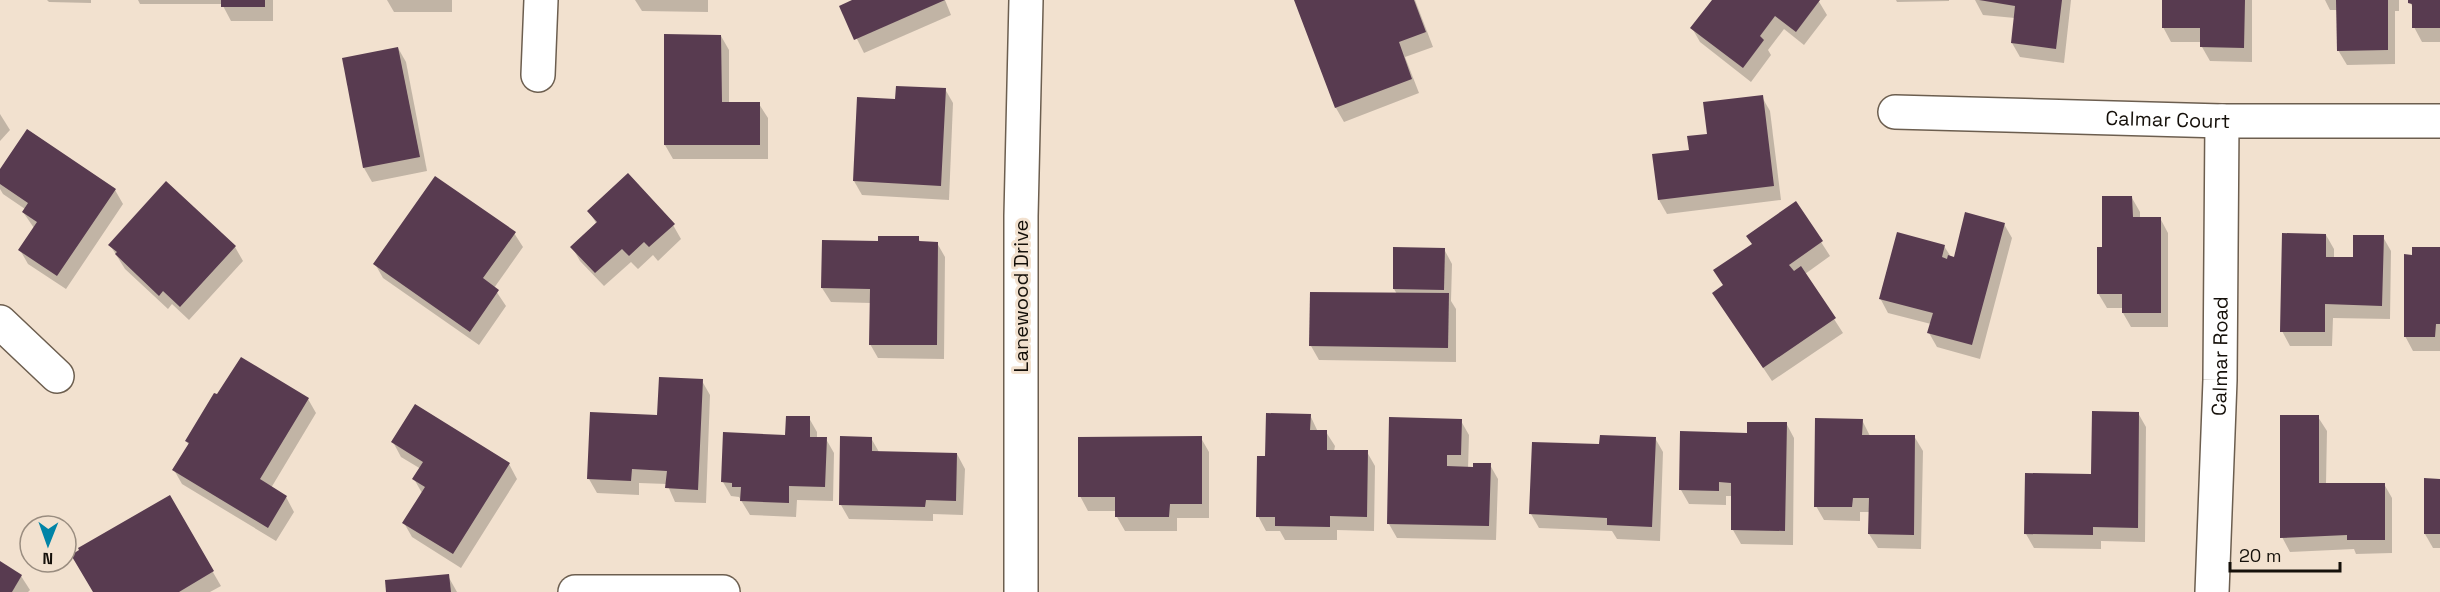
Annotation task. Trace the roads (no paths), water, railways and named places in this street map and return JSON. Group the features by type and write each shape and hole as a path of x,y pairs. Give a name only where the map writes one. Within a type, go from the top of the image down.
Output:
{"street":[{"path":"538,75 541,0"},
{"name":"Lanewood Drive","path":"1021,592 1021,216 1026,0"},
{"name":"Calmar Court","path":"1895,111 2222,121 2440,122"},
{"name":"Calmar Road","path":"2212,592 2220,380 2222,121"},
{"path":"0,322 57,376"},
{"path":"575,591 723,592"}]}
